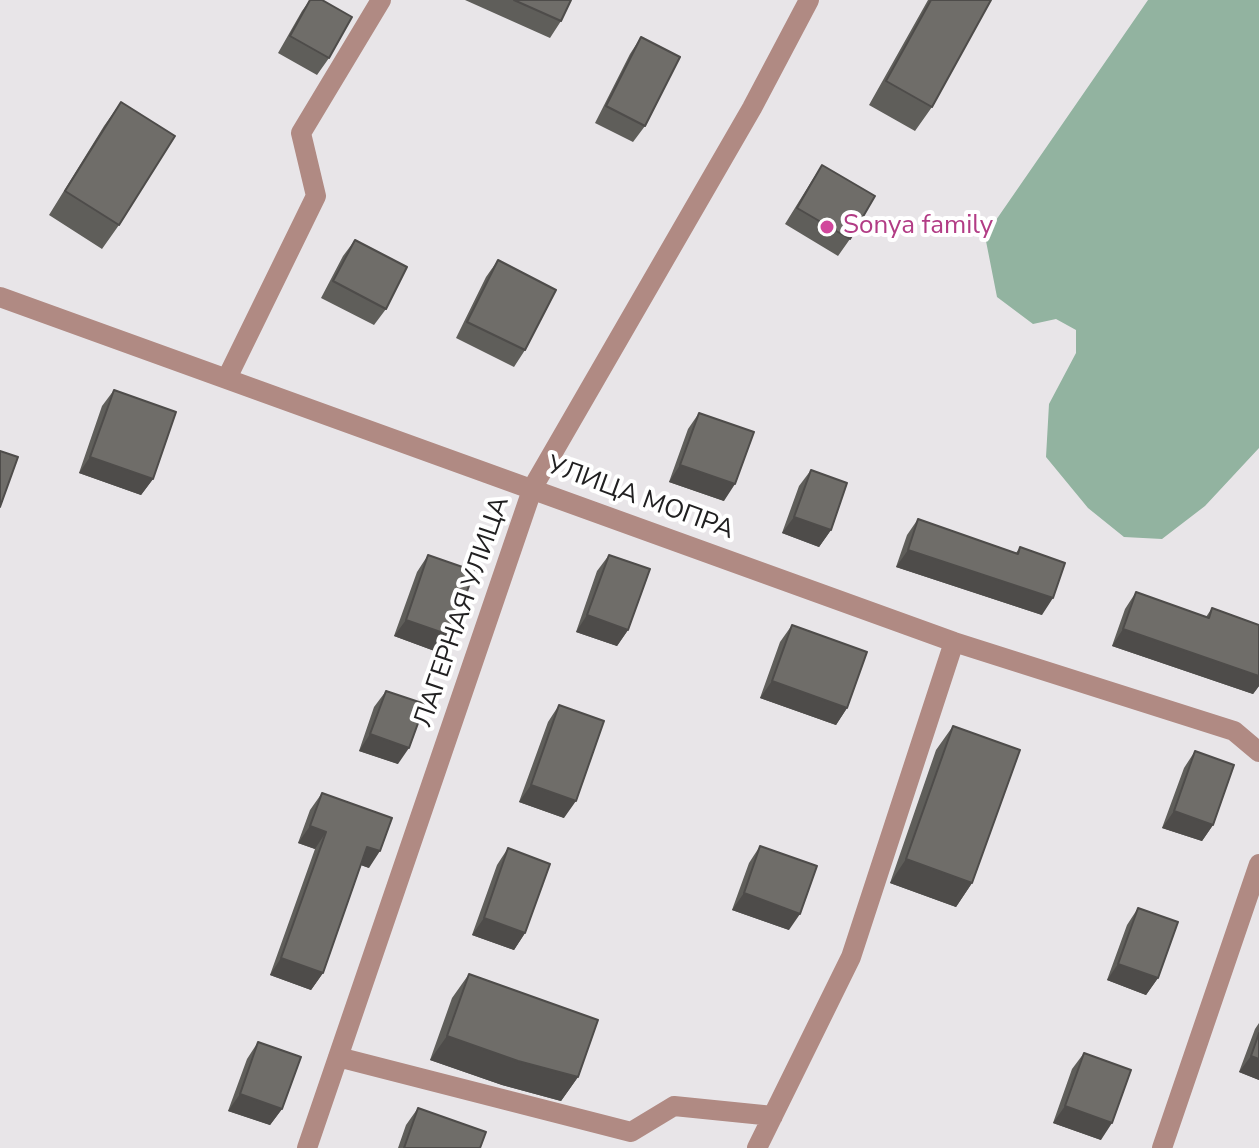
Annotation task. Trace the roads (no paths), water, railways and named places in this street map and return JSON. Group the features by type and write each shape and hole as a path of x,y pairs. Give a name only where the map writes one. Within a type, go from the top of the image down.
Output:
{"street":[{"path":"227,378 316,196 301,133 381,0"},
{"name":"ЛАГЕРНАЯ УЛИЦА","path":"307,1148 533,487 752,108 809,0"},
{"name":"УЛИЦА МОПРА","path":"0,297 533,487 954,642 1234,731 1259,752"},
{"path":"757,1148 851,957 954,642"},
{"path":"1162,1148 1259,864"},
{"path":"338,1057 631,1132 674,1106 773,1116"}],"place":[{"name":"Sonya family","path":"827,227"}]}
